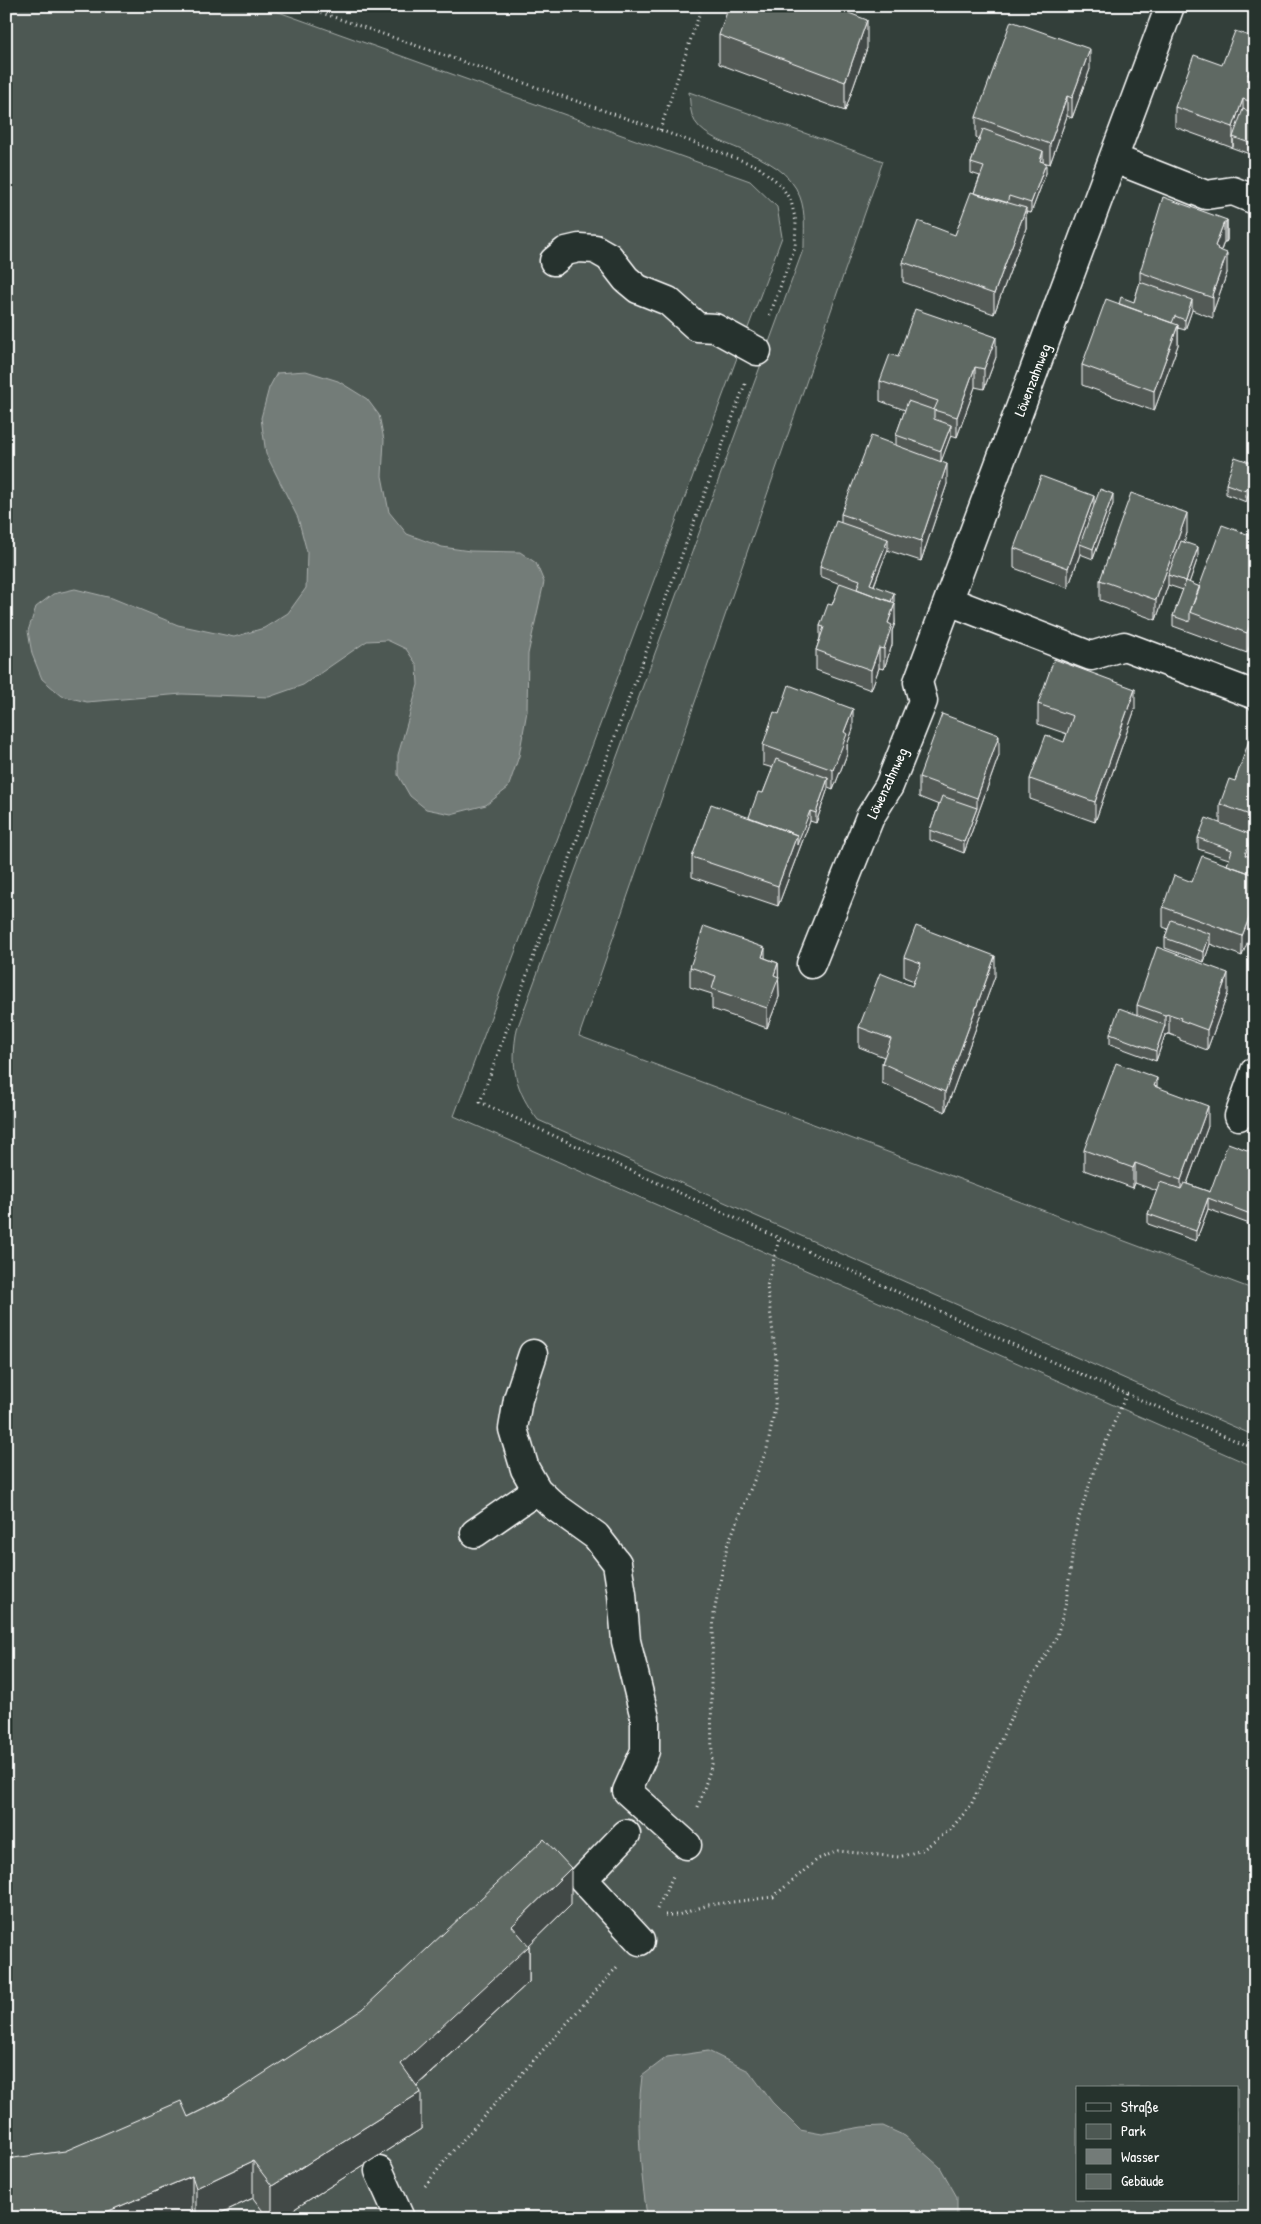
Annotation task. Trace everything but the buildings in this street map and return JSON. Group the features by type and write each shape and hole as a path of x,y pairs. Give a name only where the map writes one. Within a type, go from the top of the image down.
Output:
{"street":[{"name":"Löwenzahnweg","path":"811,964 870,817 889,786 923,701 918,682 1115,159 1170,6"},
{"path":"1115,159 1206,195 1233,191 1255,200"},
{"path":"554,261 566,251 579,248 595,249 609,257 626,279 638,289 668,301 697,327 715,328 757,350"},
{"path":"949,601 1092,656 1124,646 1255,695"},
{"path":"1239,1116 1255,1071"},
{"path":"533,1354 518,1399 513,1429 526,1470 537,1490 554,1506 596,1536 617,1563 626,1641 645,1718 645,1751 627,1791 687,1845"},
{"path":"475,1533 537,1490"},
{"path":"626,1834 583,1879 640,1941"},
{"path":"379,2170 400,2218"}],"path":[{"path":"302,6 660,130 757,166 780,184 791,201 796,222 795,247 480,1102 779,1240 1255,1450"},
{"path":"660,130 702,6"},
{"path":"662,1915 678,1915 708,1905 773,1897 818,1859 838,1851 898,1857 922,1850 950,1830 971,1805 1021,1696 1057,1636 1066,1603 1076,1527 1096,1464 1127,1393"}],"green space":[{"path":"6,6 262,6 750,181 777,207 782,237 454,1116 1255,1467 1255,2218 6,2218"},
{"path":"689,92 883,161 579,1036 1255,1290 1255,1436 538,1120 519,1088 514,1055 517,1029 804,247 802,203 790,180 777,168 761,158 726,144 699,127 692,115"}],"water":[{"path":"306,371 338,381 367,399 379,415 384,440 382,476 389,512 407,534 442,547 470,551 520,552 536,563 544,582 528,654 527,711 519,756 508,788 486,805 451,814 426,809 410,796 398,775 398,755 418,685 417,665 406,649 387,640 367,641 303,685 269,697 182,694 87,702 62,696 42,679 32,654 28,631 36,607 53,594 75,589 112,598 178,625 234,637 264,628 288,613 306,588 307,552 298,518 266,454 261,418 269,388 277,373"},
{"path":"708,2051 749,2071 772,2102 800,2130 822,2134 862,2127 883,2126 905,2136 940,2167 957,2197 957,2218 650,2218 646,2209 640,2143 639,2110 642,2076 667,2057"}]}
